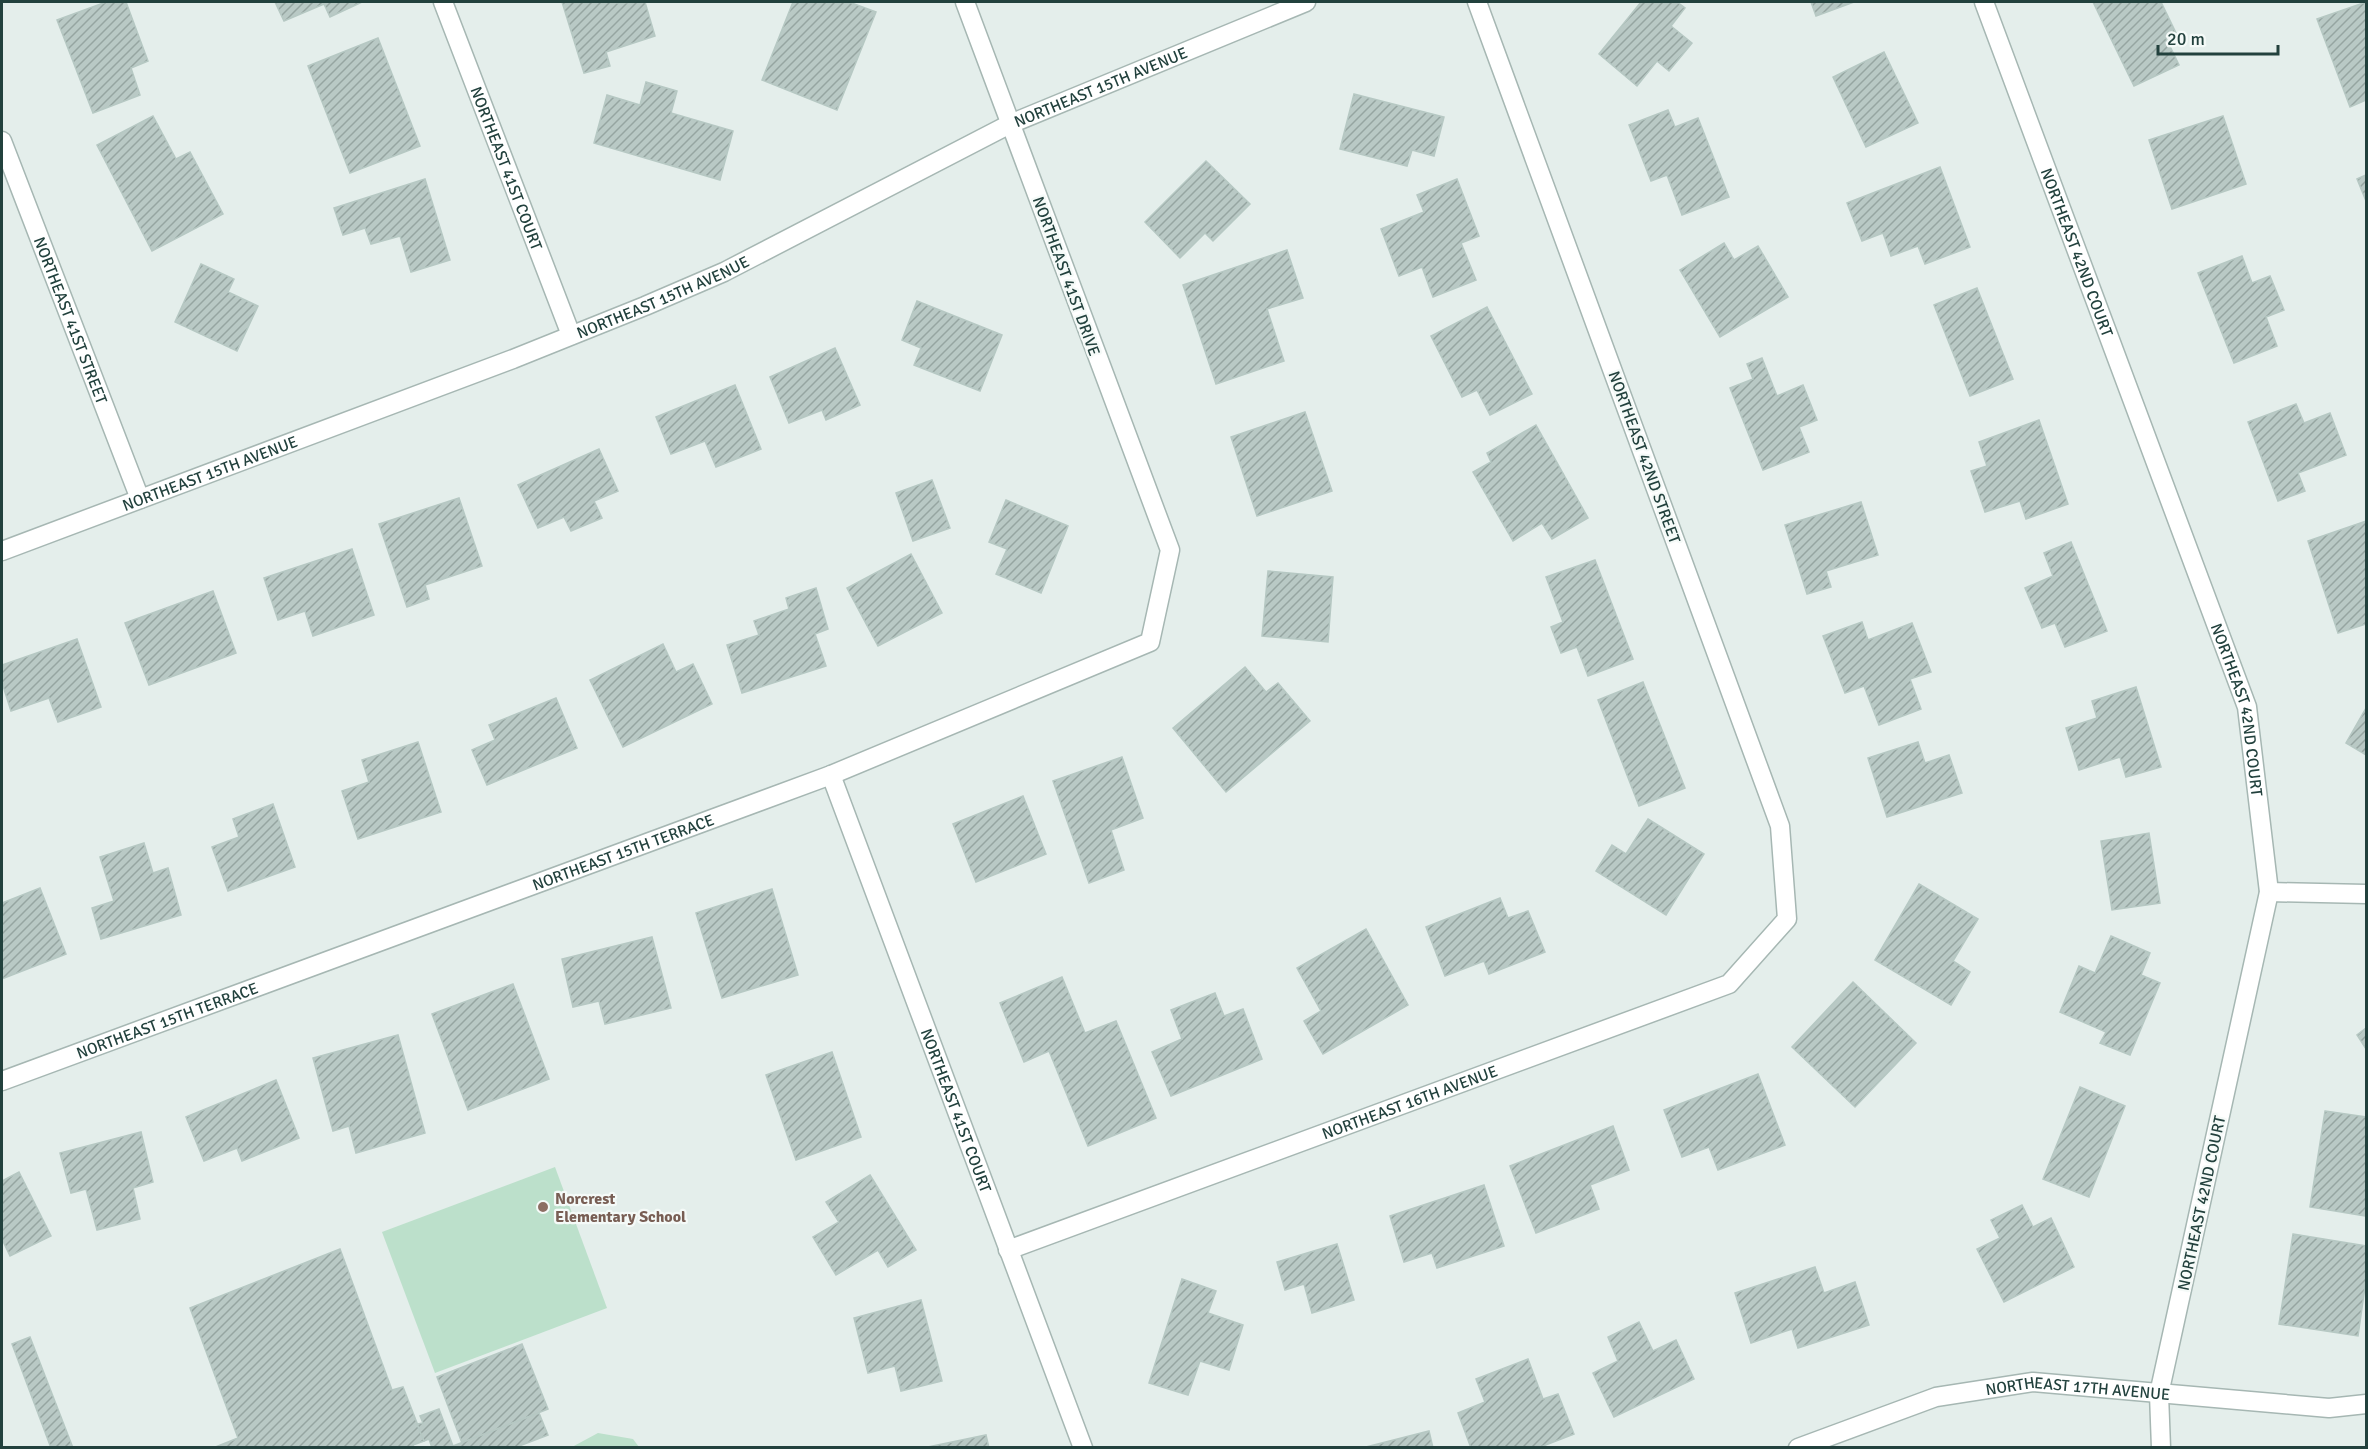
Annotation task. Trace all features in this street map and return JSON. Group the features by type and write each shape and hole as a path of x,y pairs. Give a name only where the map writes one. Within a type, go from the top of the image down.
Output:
{"street":[{"name":"NORTHEAST 41ST COURT","path":"443,2 571,335"},
{"name":"NORTHEAST 41ST DRIVE","path":"965,2 1170,550"},
{"name":"NORTHEAST 15TH AVENUE","path":"2,550 571,335 724,272 1010,124 1306,2"},
{"name":"NORTHEAST 42ND STREET","path":"1477,2 1780,826 1787,919"},
{"name":"NORTHEAST 42ND COURT","path":"1984,2 2247,707 2269,892 2159,1394 2161,1448"},
{"name":"NORTHEAST 41ST STREET","path":"2,141 140,499"},
{"name":"NORTHEAST 15TH TERRACE","path":"2,1081 831,775 1150,642 1170,550"},
{"name":"NORTHEAST 41ST COURT","path":"831,775 1083,1448"},
{"path":"2269,892 2367,894"},
{"name":"NORTHEAST 16TH AVENUE","path":"1008,1250 1729,984 1787,919"},
{"name":"NORTHEAST 17TH AVENUE","path":"1798,1448 1936,1396 2033,1382 2329,1408 2367,1404"}],"green space":[{"path":"555,1167 607,1308 435,1373 382,1232"},
{"path":"598,1433 633,1439 639,1447 572,1447"}],"building":[{"path":"106,2 126,2 148,61 131,68 140,95 93,113 57,20"},
{"path":"275,2 362,2 330,17 324,4 284,21"},
{"path":"562,2 645,2 655,36 606,52 610,66 584,73"},
{"path":"793,2 849,2 876,12 837,110 762,80"},
{"path":"1641,2 1677,2 1685,8 1671,26 1692,43 1669,71 1657,61 1637,86 1599,54"},
{"path":"1811,2 1854,2 1816,16"},
{"path":"2093,2 2161,2 2176,33 2166,38 2179,65 2134,86"},
{"path":"2366,2 2366,100 2350,107 2317,19"},
{"path":"378,38 420,146 350,173 308,66"},
{"path":"1884,52 1918,123 1866,147 1833,77"},
{"path":"646,82 677,91 671,113 733,131 720,180 594,143 607,95 640,105"},
{"path":"1354,94 1444,117 1434,156 1412,150 1407,166 1340,149"},
{"path":"1668,110 1675,127 1698,118 1729,197 1682,215 1667,175 1651,181 1629,125"},
{"path":"153,116 176,159 190,152 223,214 152,251 97,145"},
{"path":"2223,116 2246,184 2172,209 2149,140"},
{"path":"1206,161 1250,204 1213,241 1205,233 1180,258 1145,222"},
{"path":"1940,167 1970,247 1925,264 1918,246 1891,256 1883,233 1862,241 1847,203"},
{"path":"2366,175 2366,201 2357,179"},
{"path":"425,179 450,260 411,272 400,236 371,244 365,228 343,235 334,208"},
{"path":"1457,179 1479,236 1461,243 1476,280 1433,297 1422,267 1399,276 1381,229 1424,212 1417,195"},
{"path":"1724,243 1734,260 1758,246 1788,297 1720,337 1680,270"},
{"path":"1287,250 1303,298 1267,309 1284,361 1216,384 1183,285"},
{"path":"2242,256 2252,283 2270,276 2284,310 2266,317 2277,346 2234,363 2198,273"},
{"path":"201,264 234,279 228,292 258,306 237,351 175,322"},
{"path":"1977,288 2013,379 1970,396 1934,305"},
{"path":"917,301 1002,335 980,391 914,365 921,348 902,340"},
{"path":"1487,307 1532,394 1490,415 1477,390 1462,397 1431,336"},
{"path":"835,348 860,405 826,420 822,410 789,423 770,377"},
{"path":"1762,358 1777,396 1803,385 1817,420 1799,427 1809,452 1763,470 1730,388 1753,379 1747,364"},
{"path":"735,385 761,449 716,467 705,441 671,454 656,417"},
{"path":"2296,404 2304,423 2330,413 2346,455 2298,473 2305,491 2278,501 2248,422"},
{"path":"1305,412 1332,491 1257,516 1231,437"},
{"path":"2039,420 2068,504 2026,519 2020,501 1985,512 1971,471 1987,466 1979,442"},
{"path":"1536,425 1588,518 1552,539 1542,523 1513,541 1473,472 1491,462 1487,453"},
{"path":"599,449 618,491 594,501 602,518 571,531 564,517 538,528 518,485"},
{"path":"932,480 950,528 913,541 896,493"},
{"path":"459,498 482,566 425,585 429,599 407,607 379,524"},
{"path":"1006,500 1068,526 1041,593 996,574 1007,549 989,542"},
{"path":"1861,502 1878,555 1826,571 1831,587 1807,594 1785,525"},
{"path":"2366,521 2366,624 2338,633 2308,541"},
{"path":"2071,542 2107,631 2065,647 2055,623 2042,628 2025,588 2053,576 2044,553"},
{"path":"352,549 374,615 313,636 305,611 278,620 264,578"},
{"path":"911,554 942,613 878,646 847,588"},
{"path":"1595,560 1633,659 1588,676 1577,647 1561,653 1551,627 1563,622 1546,577"},
{"path":"1268,571 1333,577 1328,642 1262,636"},
{"path":"816,588 828,629 815,634 826,666 742,693 727,645 759,635 754,621 789,609 786,598"},
{"path":"213,591 236,653 149,685 125,623"},
{"path":"1862,622 1868,640 1912,623 1931,672 1910,679 1921,709 1879,725 1864,686 1845,693 1823,636"},
{"path":"77,639 101,707 58,722 49,698 11,711 2,683 2,665"},
{"path":"663,644 676,672 693,664 712,704 623,747 590,680"},
{"path":"1245,667 1266,692 1278,683 1310,721 1226,792 1173,728"},
{"path":"1643,682 1685,788 1639,806 1598,700"},
{"path":"2136,687 2161,767 2126,777 2120,757 2079,770 2066,728 2097,718 2092,701"},
{"path":"556,698 577,748 487,785 472,750 495,740 489,725"},
{"path":"2366,708 2366,755 2346,743"},
{"path":"418,742 441,812 358,839 342,791 369,782 362,760"},
{"path":"1918,742 1925,763 1949,755 1962,793 1887,817 1868,758"},
{"path":"1122,757 1143,818 1111,830 1124,870 1089,883 1053,781"},
{"path":"1023,796 1046,854 976,882 953,824"},
{"path":"273,804 295,867 228,891 212,847 239,837 233,819"},
{"path":"1648,819 1704,854 1666,915 1596,871 1612,845 1626,854"},
{"path":"2149,833 2160,903 2112,910 2101,841"},
{"path":"144,843 153,873 168,868 181,915 101,939 92,908 114,901 100,857"},
{"path":"1919,884 1978,919 1953,961 1970,972 1951,1005 1875,960"},
{"path":"40,888 66,954 2,979 2,903"},
{"path":"772,889 798,975 722,998 696,913"},
{"path":"1500,898 1508,918 1528,911 1545,952 1489,974 1484,961 1445,976 1426,927"},
{"path":"1366,929 1408,1005 1323,1054 1304,1021 1321,1011 1297,968"},
{"path":"2111,936 2150,953 2141,975 2160,983 2130,1055 2100,1043 2106,1032 2060,1012 2079,966 2095,973"},
{"path":"652,937 671,1008 605,1024 599,1001 573,1007 562,959"},
{"path":"1062,977 1085,1033 1116,1021 1156,1118 1088,1146 1049,1051 1024,1062 1000,1003"},
{"path":"1853,982 1916,1043 1855,1107 1792,1047"},
{"path":"513,984 549,1079 468,1110 432,1014"},
{"path":"1215,993 1224,1016 1243,1009 1262,1059 1171,1096 1152,1052 1182,1039 1171,1010"},
{"path":"2366,1028 2366,1049 2357,1035"},
{"path":"398,1035 425,1133 356,1153 349,1126 333,1131 313,1058"},
{"path":"832,1052 861,1137 796,1160 766,1075"},
{"path":"1758,1074 1785,1145 1718,1170 1709,1147 1682,1157 1664,1110"},
{"path":"276,1080 299,1138 242,1161 237,1148 204,1161 186,1117"},
{"path":"2080,1087 2125,1106 2089,1197 2043,1179"},
{"path":"2325,1111 2366,1117 2366,1216 2310,1207"},
{"path":"1613,1126 1629,1170 1590,1185 1599,1209 1536,1233 1510,1166"},
{"path":"141,1132 153,1182 133,1188 140,1219 97,1230 86,1189 71,1193 60,1153"},
{"path":"19,1172 51,1236 10,1256 2,1239 2,1181"},
{"path":"870,1175 916,1250 888,1267 878,1250 836,1275 813,1237 839,1222 826,1202"},
{"path":"1484,1185 1504,1246 1437,1268 1432,1253 1404,1262 1390,1216"},
{"path":"2022,1205 2033,1227 2051,1218 2074,1267 2004,1302 1977,1249 2000,1238 1991,1220"},
{"path":"2293,1234 2366,1246 2366,1280 2358,1336 2279,1324"},
{"path":"1337,1244 1354,1300 1312,1313 1304,1284 1285,1290 1277,1262"},
{"path":"340,1249 392,1390 403,1387 424,1441 413,1445 414,1448 213,1448 238,1438 190,1308"},
{"path":"1815,1267 1824,1293 1855,1282 1869,1325 1798,1348 1792,1329 1751,1343 1735,1293"},
{"path":"1182,1279 1216,1291 1208,1313 1243,1325 1229,1370 1200,1361 1188,1395 1149,1383"},
{"path":"921,1300 942,1381 901,1391 895,1366 868,1373 854,1318"},
{"path":"1639,1322 1653,1351 1676,1340 1694,1379 1614,1417 1593,1373 1618,1361 1608,1337"},
{"path":"30,1337 73,1448 51,1448 12,1344"},
{"path":"522,1344 548,1409 462,1443 437,1377"},
{"path":"1528,1359 1543,1399 1558,1394 1574,1434 1538,1448 1471,1448 1458,1413 1485,1402 1476,1379"},
{"path":"439,1409 453,1446 539,1413 548,1435 514,1448 432,1448 429,1439 424,1441 417,1424 423,1423 420,1416"},
{"path":"1429,1431 1433,1448 1362,1448"},
{"path":"986,1435 989,1448 923,1448"}],"place":[{"name":"Norcrest Elementary School","path":"543,1207"}]}
